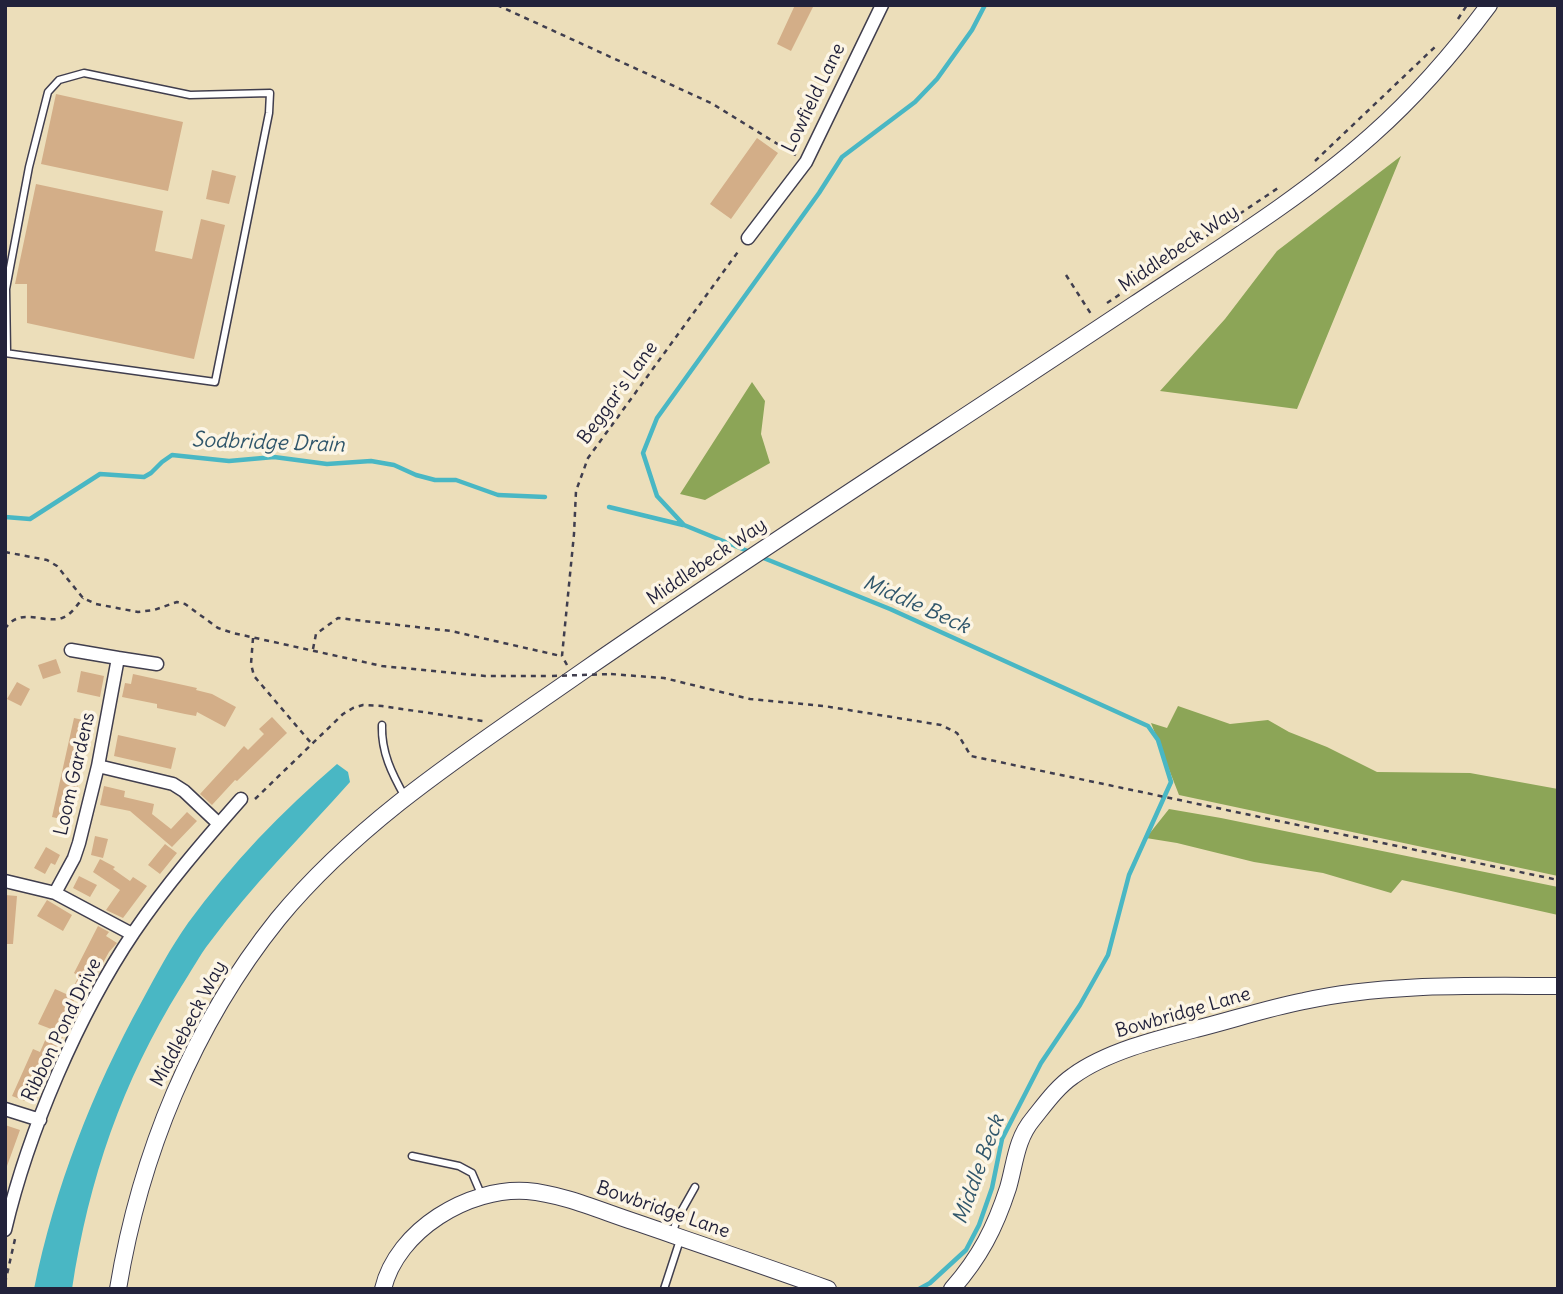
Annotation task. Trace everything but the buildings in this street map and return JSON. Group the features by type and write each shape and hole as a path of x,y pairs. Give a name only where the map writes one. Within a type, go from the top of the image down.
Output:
{"street":[{"name":"Lowfield Lane","path":"748,238 806,162 882,5"},
{"name":"Middlebeck Way","path":"118,1289 133,1208 145,1171 172,1097 217,1009 239,972 287,910 349,843 442,770 741,563 1314,183 1406,104 1459,45 1489,5"},
{"path":"71,650 157,664"},
{"name":"Loom Gardens","path":"55,893 74,858 98,766 118,658"},
{"path":"98,766 173,784 219,824"},
{"name":"Ribbon Pond Drive","path":"11,1231 22,1171 40,1120 83,1021 132,934 170,881 219,824 247,800"},
{"path":"5,881 55,893 132,934"},
{"name":"Bowbridge Lane","path":"952,1289 973,1265 994,1228 1009,1185 1017,1148 1030,1123 1049,1098 1073,1076 1115,1054 1306,1000 1399,988 1558,986"},
{"path":"5,1109 40,1120"},
{"name":"Bowbridge Lane","path":"383,1289 396,1257 416,1234 463,1203 482,1196 527,1191 554,1196 828,1289"}],"lane":[{"path":"84,73 190,95 270,93 269,113 215,382 6,353 6,289 29,167 48,92 58,80 84,73"},
{"path":"382,725 388,765 406,799"},
{"path":"412,1156 460,1166 472,1173 482,1196"},
{"path":"664,1289 676,1236 677,1219 695,1186"}],"path":[{"path":"497,5 711,103 806,162"},
{"path":"1455,25 1467,5"},
{"path":"1315,161 1439,44"},
{"path":"1102,306 1283,185"},
{"name":"Beggar's Lane","path":"562,656 575,534 576,491 588,458 748,238"},
{"path":"1066,275 1091,314"},
{"path":"5,551 47,560 57,566 83,598 117,609 138,612 177,602 185,604 218,628 393,668 485,676 611,674 664,678 750,699 824,706 941,725 957,733 971,756 1558,880"},
{"path":"5,629 11,621 22,617 61,618 68,615 83,598"},
{"path":"313,649 316,635 338,618 451,631 562,656 569,668"},
{"path":"253,638 251,664 254,676 312,744"},
{"path":"247,800 353,708 363,705 382,706 490,722"},
{"path":"5,1283 11,1231"}],"green space":[{"path":"1401,156 1297,409 1160,391 1225,319 1277,251"},
{"path":"752,382 765,401 761,434 770,463 705,500 680,494"},
{"path":"1178,706 1230,724 1268,720 1377,772 1470,773 1558,789 1558,876 1179,795 1151,723 1167,728"},
{"path":"1169,809 1558,887 1558,915 1402,880 1391,893 1323,873 1254,862 1146,838"}],"water":[{"path":"337,764 348,772 350,782 260,880 210,942 181,987 141,1059 98,1170 72,1289 34,1289 64,1177 91,1105 124,1035 164,961 204,901 240,859 277,819"}],"waterway":[{"name":"Middle Beck","path":"750,552 684,525 657,496 643,453 657,418 842,157 915,102 937,79 972,30 985,5"},
{"name":"Sodbridge Drain","path":"5,517 30,519 100,474 144,477 172,455 229,461 274,457 327,464 371,461 394,465 435,480 456,480 498,495 545,497"},
{"name":"Sodbridge Drain","path":"609,507 683,525"},
{"name":"Middle Beck","path":"761,557 890,609 1148,726 1158,740 1171,782 1129,875 1108,955 1080,1005 1041,1063 1002,1139 992,1188 979,1225 966,1250 930,1283 919,1289"}]}
